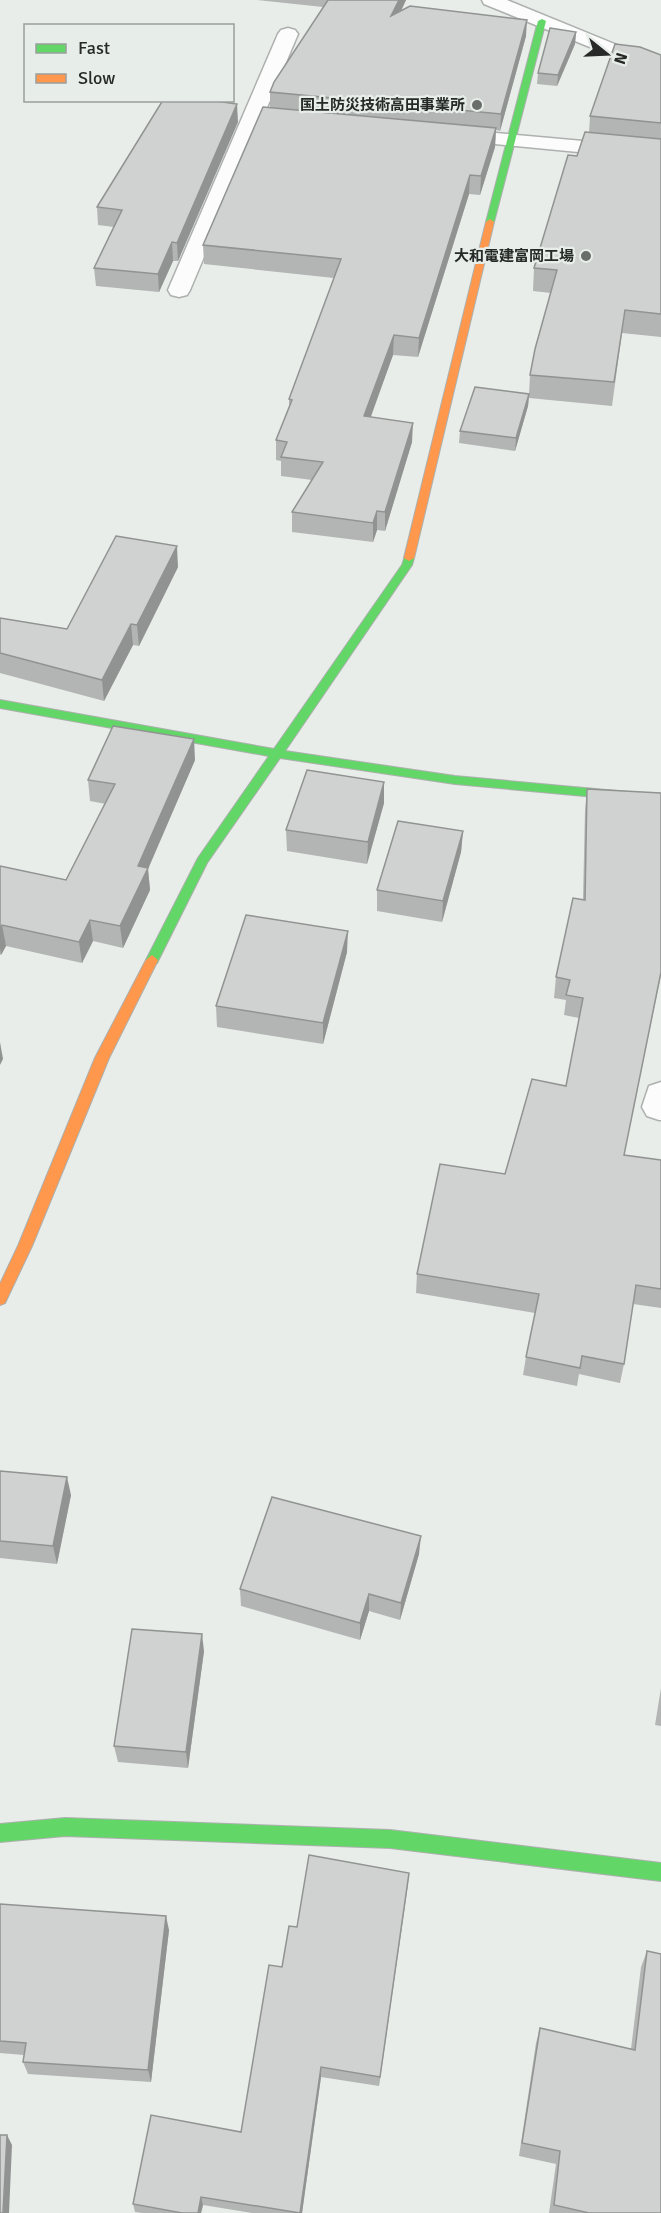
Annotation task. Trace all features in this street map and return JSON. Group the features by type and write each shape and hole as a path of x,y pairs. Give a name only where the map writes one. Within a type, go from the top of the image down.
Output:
{"street":[{"path":"491,0 661,70"},
{"path":"0,1299 25,1246 102,1058 202,861 407,565 510,141 542,21"},
{"path":"179,290 288,34"},
{"path":"255,116 278,118"},
{"path":"429,133 661,154"},
{"path":"0,704 275,753 455,780 661,799"},
{"path":"661,1095 659,1107 661,1107"},
{"path":"0,1833 65,1827 390,1839 661,1872"}],"building":[{"path":"328,0 399,0 391,16 410,6 527,20 501,114 270,92 274,82"},
{"path":"550,28 576,32 558,75 538,73"},
{"path":"615,44 640,47 661,55 661,123 590,116"},
{"path":"162,102 237,104 177,243 172,242 158,274 94,268 122,210 97,207"},
{"path":"263,107 496,128 481,176 470,175 419,338 394,335 364,416 413,423 385,512 377,511 373,523 292,512 323,462 281,457 287,442 276,440 341,259 203,245"},
{"path":"585,132 661,139 661,314 625,310 614,382 530,375 557,270 534,268 568,155 577,156"},
{"path":"475,387 529,394 516,438 460,431"},
{"path":"116,536 177,546 137,625 131,624 102,680 0,653 0,618 67,629"},
{"path":"113,726 194,739 138,866 148,868 120,926 90,920 79,942 2,925 0,929 0,866 66,880 115,784 88,780"},
{"path":"307,770 384,782 368,842 286,830"},
{"path":"587,789 661,793 661,972 624,1155 661,1160 661,1289 636,1285 624,1364 582,1356 580,1368 526,1357 539,1294 417,1274 440,1164 505,1174 532,1079 566,1086 583,998 566,995 570,980 556,977 573,898 585,900"},
{"path":"398,821 463,831 443,901 377,890"},
{"path":"246,915 348,931 323,1023 216,1006"},
{"path":"0,1471 67,1477 53,1546 0,1541"},
{"path":"272,1497 421,1536 401,1603 369,1594 360,1623 240,1589"},
{"path":"132,1629 202,1634 186,1752 114,1746"},
{"path":"309,1855 409,1873 380,2077 321,2067 300,2213 201,2197 198,2213 182,2213 133,2204 151,2115 241,2132 269,1965 282,1967 289,1926 297,1927"},
{"path":"0,1904 166,1916 148,2070 23,2062 26,2043 0,2041"},
{"path":"647,1951 661,1954 661,2213 589,2213 554,2205 560,2151 522,2143 540,2028 635,2050"},
{"path":"0,2135 7,2135 3,2213 0,2213"}],"traffic: fast":[{"path":"490,222 542,21"},
{"path":"152,960 202,861 407,565 409,558"},
{"path":"0,704 275,753 455,780 661,799"},
{"path":"0,1833 65,1827 390,1839 661,1872"}],"traffic: slow":[{"path":"409,558 490,222"},
{"path":"0,1299 25,1246 102,1058 152,960"}],"place":[{"name":"国土防災技術高田事業所","path":"477,105"},
{"name":"大和電建富岡工場","path":"586,256"}]}
